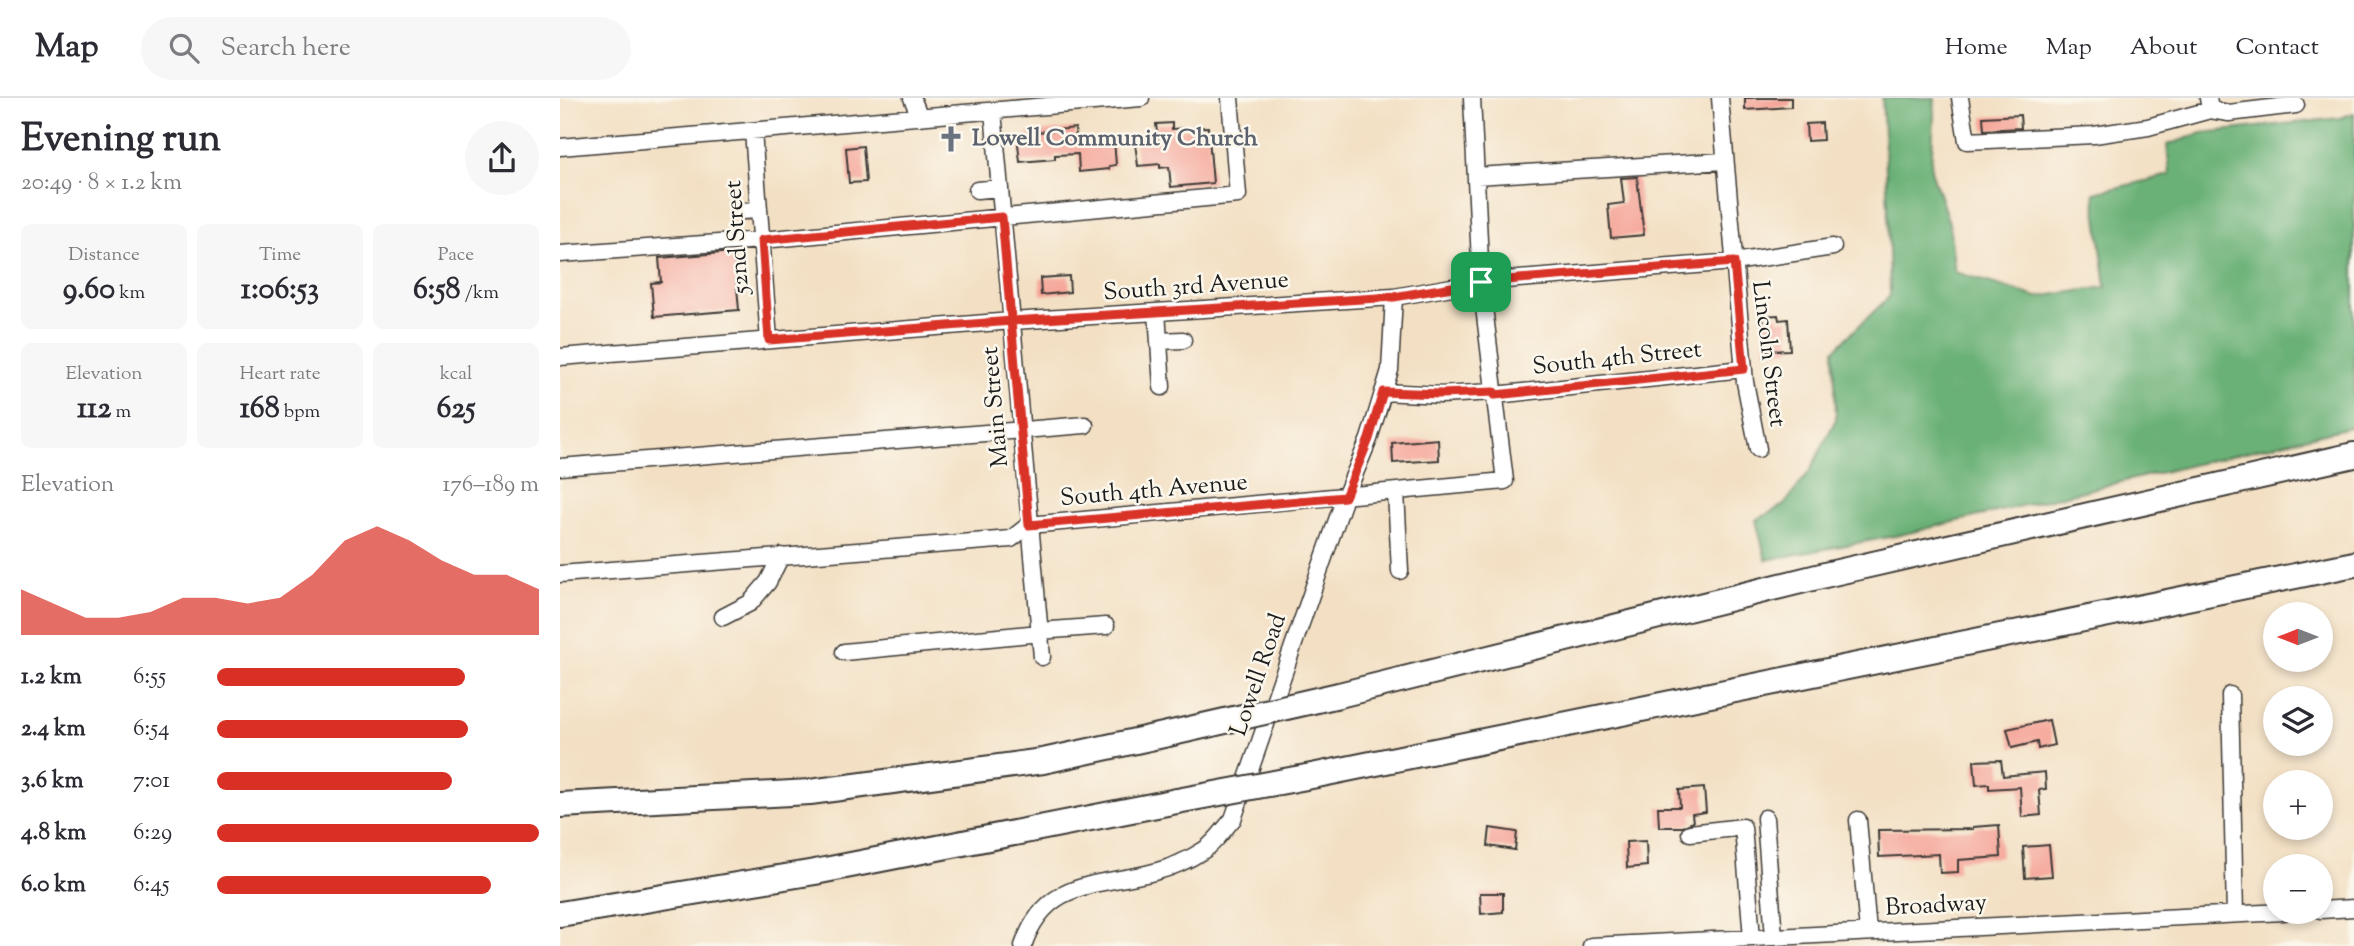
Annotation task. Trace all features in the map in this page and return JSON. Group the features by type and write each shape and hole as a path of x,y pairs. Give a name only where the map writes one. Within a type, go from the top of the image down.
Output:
{"highway":[{"path":"560,806 810,792 1043,761 1339,695 1829,574 2354,455"},
{"path":"560,914 802,874 1317,775 2354,564"}],"street":[{"path":"912,98 920,117"},
{"path":"560,147 1141,98"},
{"path":"560,254 762,240 1238,195 1230,98"},
{"path":"1472,98 1481,282 1494,393"},
{"name":"Lincoln Street","path":"1720,98 1744,369 1758,449"},
{"path":"1960,98 1967,141 2094,135 2148,127 2209,104 2229,113 2296,105"},
{"name":"Main Street","path":"993,111 1042,657"},
{"name":"52nd Street","path":"753,131 769,340"},
{"path":"1476,176 1725,161"},
{"path":"977,190 1000,188"},
{"path":"741,211 759,210"},
{"name":"South 3rd Avenue","path":"560,357 1012,321 1394,297 1481,282 1734,262 1833,247"},
{"name":"Lowell Road","path":"1024,946 1035,917 1057,897 1101,882 1157,872 1205,849 1233,819 1345,497 1369,439 1390,370 1394,297"},
{"path":"1157,312 1162,387"},
{"path":"1159,341 1183,340"},
{"name":"South 4th Street","path":"1383,392 1494,393 1744,369"},
{"name":"South 4th Avenue","path":"560,574 1011,539 1029,525 1505,481 1494,393"},
{"path":"560,467 1021,428 1086,425"},
{"path":"1396,492 1400,571"},
{"path":"723,617 750,603 768,582 781,556"},
{"path":"844,652 1105,626"},
{"path":"2230,695 2235,914"},
{"path":"1765,818 1774,937"},
{"path":"1858,820 1868,932"},
{"path":"1689,833 1742,827 1752,938"},
{"path":"2333,909 2354,908"},
{"name":"Broadway","path":"1591,946 2263,913"}],"green space":[{"path":"1882,98 1935,98 1931,170 1949,223 1955,272 2037,297 2106,287 2094,193 2170,175 2167,145 2202,133 2340,118 2354,113 2354,426 1900,535 1766,560 1756,520 1784,505 1810,471 1836,419 1834,350 1890,296"}],"building":[{"path":"1745,98 1791,98 1791,107 1745,110"},
{"path":"2020,115 2021,128 1984,130 1983,117"},
{"path":"1172,123 1172,129 1208,127 1213,183 1171,187 1169,167 1160,168 1160,164 1138,166 1135,143 1158,141 1156,124"},
{"path":"1822,123 1823,140 1807,141 1806,124"},
{"path":"1075,128 1076,143 1114,140 1116,165 1109,166 1109,169 1079,172 1078,154 1055,155 1055,159 1020,162 1018,144 1028,133"},
{"path":"863,146 866,182 849,183 846,148"},
{"path":"1637,177 1644,235 1611,238 1608,205 1624,203 1621,178"},
{"path":"734,252 739,310 654,317 651,283 661,282 659,258"},
{"path":"1069,276 1070,292 1041,295 1040,278"},
{"path":"1778,315 1779,320 1788,319 1790,350 1765,351 1763,316"},
{"path":"1438,439 1439,460 1393,463 1392,443"},
{"path":"2049,720 2054,745 2038,749 2037,742 2012,748 2007,729"},
{"path":"2001,760 2003,776 2045,772 2046,789 2039,790 2041,815 2022,817 2020,787 1989,789 1989,784 1976,785 1974,761"},
{"path":"1704,788 1706,812 1692,814 1693,822 1682,827 1659,827 1658,807 1680,807 1679,790"},
{"path":"1999,825 2001,857 1958,860 1958,872 1940,873 1939,854 1879,857 1878,830 1973,829"},
{"path":"1490,828 1517,832 1515,850 1488,846"},
{"path":"1646,841 1647,866 1627,868 1626,842"},
{"path":"2049,845 2052,876 2025,878 2023,847"},
{"path":"1480,893 1503,893 1503,912 1481,914"}],"place":[{"name":"Lowell Community Church","path":"951,139"}],"route":[{"path":"1481,282 1394,297 1012,321 769,340 762,240 1002,217 1012,321 1029,525 1345,497 1369,439 1383,392 1494,392 1495,395 1744,369 1734,262 1481,282"}]}
